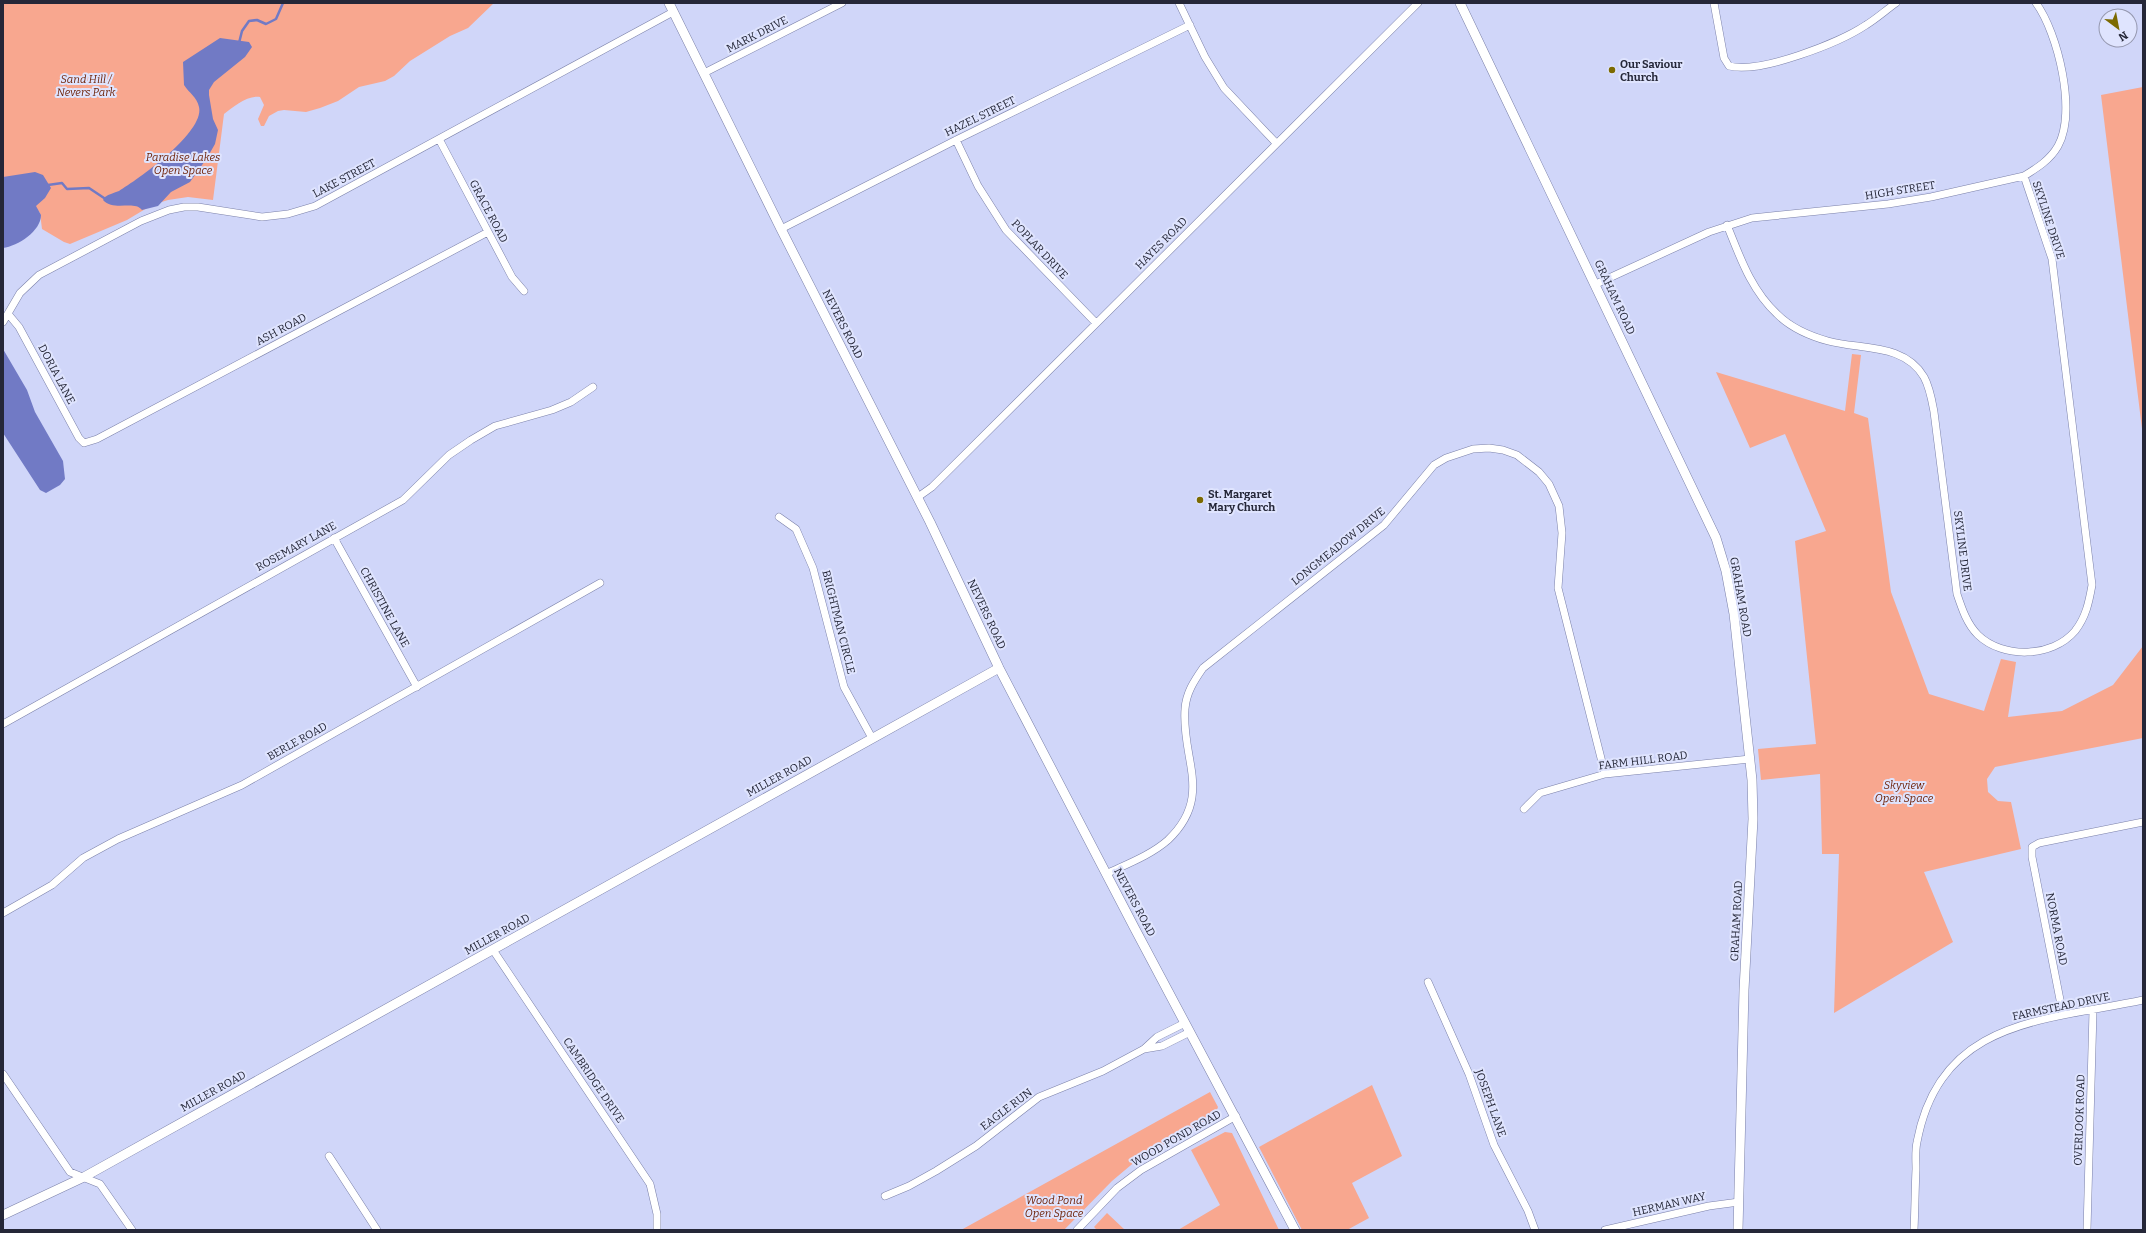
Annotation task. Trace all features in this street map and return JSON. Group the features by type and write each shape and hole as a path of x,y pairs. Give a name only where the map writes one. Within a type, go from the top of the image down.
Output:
{"street":[{"name":"NEVERS ROAD","path":"669,3 781,229 918,497 999,668 1106,874 1236,1116 1295,1230"},
{"name":"MARK DRIVE","path":"704,73 842,3"},
{"path":"1179,3 1205,57 1224,88 1276,143"},
{"name":"HAYES ROAD","path":"918,497 932,487 1418,3"},
{"name":"GRAHAM ROAD","path":"1460,3 1596,284 1716,538 1726,571 1734,614 1750,759 1753,820 1744,990 1738,1230"},
{"path":"1714,3 1724,58 1729,66 1740,68 1783,59 1820,48 1866,26 1896,3"},
{"name":"HIGH STREET","path":"1596,284 1727,225 1752,218 1888,204 1931,197 2024,176 2050,157 2064,132 2066,116 2062,78 2055,43 2041,10 2036,3"},
{"name":"LAKE STREET","path":"3,322 9,315 20,294 39,275 141,221 184,206 262,217 288,214 315,206 673,12"},
{"name":"HAZEL STREET","path":"781,229 956,140 1190,25"},
{"name":"GRACE ROAD","path":"439,139 512,277 524,291"},
{"name":"POPLAR DRIVE","path":"956,140 978,186 1006,230 1096,323"},
{"name":"SKYLINE DRIVE","path":"1727,225 1742,265 1758,294 1778,315 1801,331 1827,341 1899,354 1914,365 1924,378 1931,394 1957,594 1964,615 1978,635 1999,649 2023,653 2053,646 2074,631 2088,609 2092,585 2052,259 2024,176"},
{"name":"ASH ROAD","path":"84,443 97,439 488,232"},
{"name":"DORIA LANE","path":"9,315 19,327 79,438 84,443"},
{"name":"ROSEMARY LANE","path":"3,724 403,500 449,455 489,429 552,410 571,402 593,387"},
{"name":"LONGMEADOW DRIVE","path":"1106,874 1153,851 1167,840 1186,816 1194,788 1185,724 1185,709 1188,693 1203,668 1384,525 1434,466 1446,458 1473,449 1503,450 1517,455 1539,472 1555,494 1562,520 1558,588 1605,774"},
{"name":"BRIGHTMAN CIRCLE","path":"779,517 796,529 813,568 844,687 872,738"},
{"name":"CHRISTINE LANE","path":"334,538 417,687"},
{"name":"BERLE ROAD","path":"3,913 52,885 83,858 118,839 242,785 600,583"},
{"name":"MILLER ROAD","path":"3,1215 84,1177 999,668"},
{"name":"FARM HILL ROAD","path":"1524,809 1540,793 1605,774 1750,759"},
{"name":"NORMA ROAD","path":"2063,1015 2032,857 2032,847 2039,842 2143,822"},
{"name":"CAMBRIDGE DRIVE","path":"494,950 650,1184 657,1214 657,1230"},
{"name":"JOSEPH LANE","path":"1428,982 1469,1074 1494,1145 1528,1211 1535,1230"},
{"name":"FARMSTEAD DRIVE","path":"1914,1230 1916,1144 1924,1111 1940,1081 1972,1048 1991,1036 2010,1028 2063,1015 2093,1011 2143,1000"},
{"name":"OVERLOOK ROAD","path":"2087,1230 2093,1011"},
{"name":"EAGLE RUN","path":"1144,1050 1157,1037 1185,1023"},
{"name":"EAGLE RUN","path":"886,1196 910,1186 976,1146 1039,1097 1103,1071 1144,1050 1162,1046 1190,1032"},
{"path":"3,1074 70,1172 100,1184 132,1230"},
{"name":"WOOD POND ROAD","path":"1077,1230 1117,1188 1141,1170 1236,1116"},
{"path":"329,1156 377,1230"},
{"name":"HERMAN WAY","path":"1605,1230 1709,1206 1739,1202"}],"green space":[{"name":"Sand Hill / Nevers Park","path":"3,3 494,3 468,28 450,36 410,61 394,76 385,81 359,87 338,101 306,112 284,110 278,111 269,116 264,126 261,126 258,119 264,105 260,97 251,98 241,102 224,114 213,200 188,197 168,200 152,205 127,220 70,244 42,229 40,213 36,208 3,225"},
{"path":"2143,87 2143,437 2101,95"},
{"name":"Skyview Open Space","path":"1852,354 1861,355 1854,413 1868,418 1891,592 1929,694 1984,711 2001,659 2016,662 2008,717 2062,711 2113,685 2143,646 2143,738 1995,767 1987,779 1988,792 1998,801 2011,802 2021,849 1924,872 1953,942 1834,1013 1839,854 1822,854 1820,774 1761,780 1758,749 1816,744 1795,541 1826,531 1785,434 1750,448 1716,372 1845,411"},
{"path":"1372,1085 1402,1156 1352,1183 1369,1218 1347,1230 1302,1230 1259,1147"},
{"name":"Wood Pond Open Space","path":"1210,1092 1218,1107 1215,1115 1137,1160 1112,1181 1064,1230 961,1230"},
{"path":"1225,1132 1232,1133 1279,1230 1178,1230 1220,1205 1191,1150"},
{"name":"Wood Pond Open Space","path":"1107,1213 1125,1230 1097,1230 1094,1227"}],"water":[{"path":"220,38 249,42 252,47 245,57 214,82 209,90 213,119 218,130 215,144 190,182 171,192 158,206 142,210 134,206 113,205 103,200 105,197 119,191 155,166 182,141 192,129 198,117 199,107 195,98 184,85 183,62"},
{"path":"35,172 43,175 51,188 45,198 36,206 41,215 40,221 28,237 9,247 3,248 3,177"},
{"path":"3,349 27,390 35,412 63,461 65,479 60,485 46,493 40,490 3,433"}],"waterway":[{"path":"239,43 242,31 249,21 257,20 266,24 276,19 283,3"},
{"path":"48,185 62,183 67,189 89,188 107,200"}],"place":[{"name":"Our Saviour Church","path":"1612,70"},
{"name":"St. Margaret Mary Church","path":"1200,500"}],"park label":[{"name":"Paradise Lakes Open Space","path":"183,163"}]}
